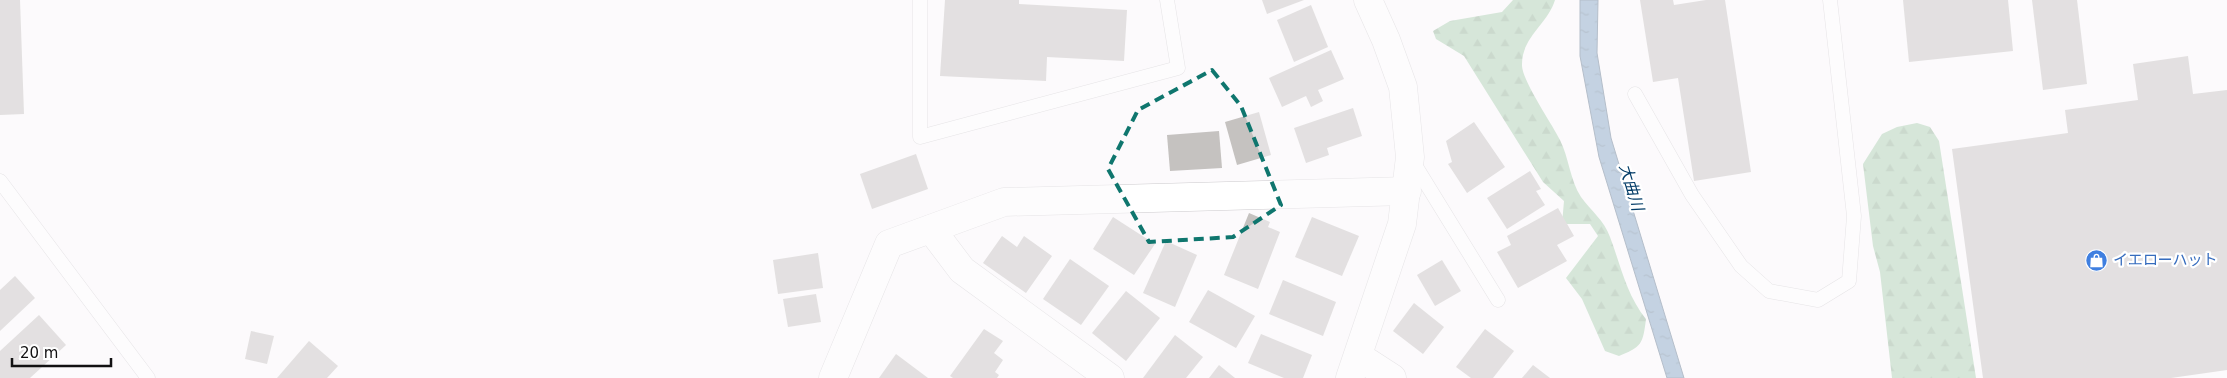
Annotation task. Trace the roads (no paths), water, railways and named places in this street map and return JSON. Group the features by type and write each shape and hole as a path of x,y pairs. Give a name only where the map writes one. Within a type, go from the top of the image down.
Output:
{"street":[{"path":"1368,0 1386,40 1403,87 1410,157 1402,224 1354,367 1392,378"},
{"path":"834,378 889,244 1004,202 1407,191"},
{"path":"931,229 962,270 1110,378"}],"lane":[{"path":"920,0 920,137 1178,68 1167,0"},
{"path":"1636,94 1692,195 1741,266 1769,291 1818,300 1849,281 1854,225 1830,0"},
{"path":"1410,157 1498,300"},
{"path":"0,181 148,378"}],"water":[{"path":"1580,0 1598,0 1597,53 1611,138 1684,378 1667,378 1599,157 1580,56"}],"place":[{"name":"イエローハット","path":"2097,260"}],"water label":[{"name":"大曲川","path":"1632,187"}]}
